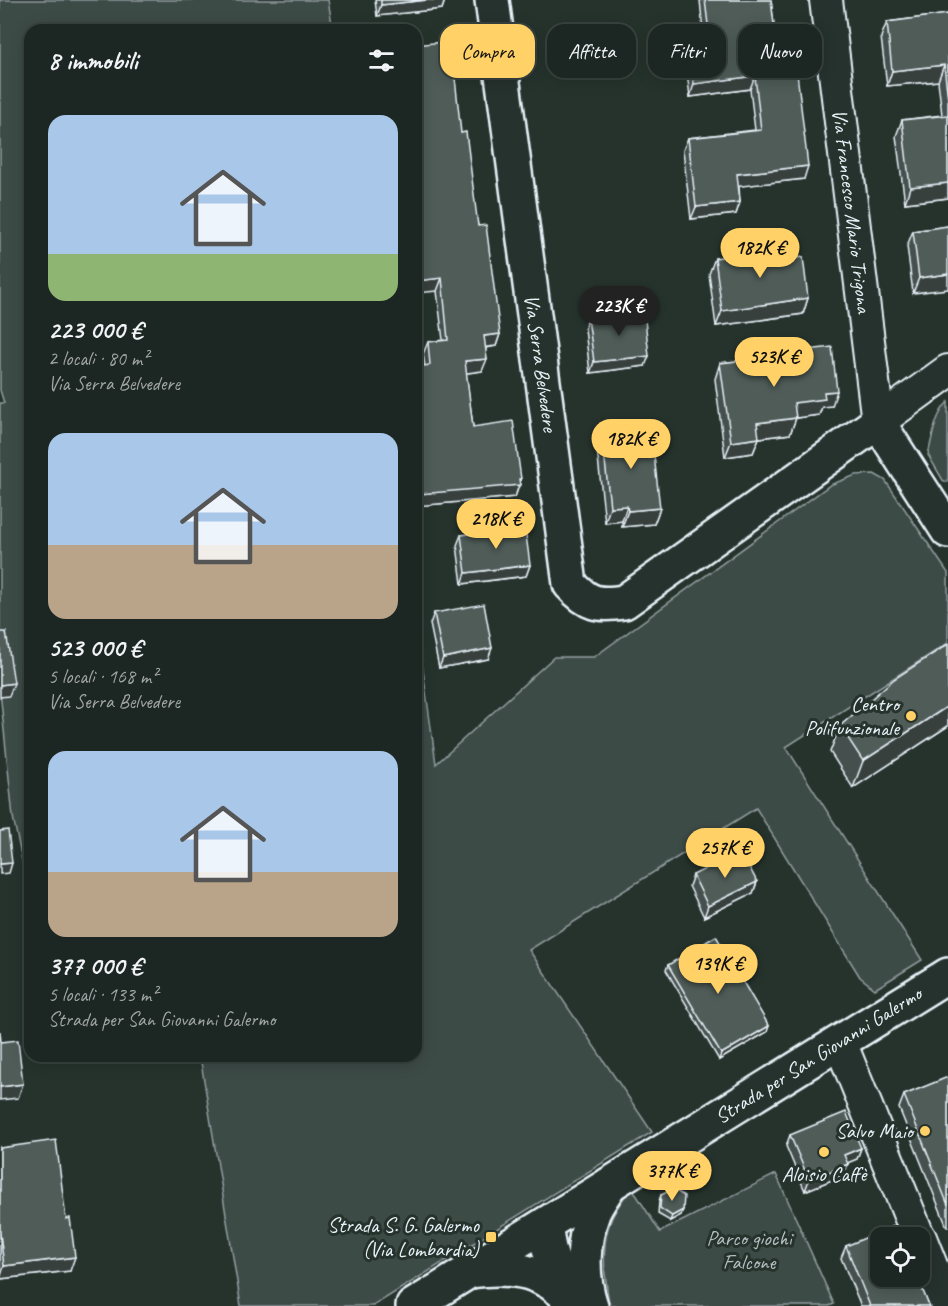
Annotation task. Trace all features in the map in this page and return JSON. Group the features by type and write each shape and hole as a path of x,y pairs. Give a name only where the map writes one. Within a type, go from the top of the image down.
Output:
{"street":[{"name":"Via Serra Belvedere","path":"492,0 570,584 583,598 602,605 624,602 878,422"},
{"name":"Via Francesco Mario Trigona","path":"826,0 878,422"},
{"path":"948,370 878,422 948,531"},
{"name":"Strada per San Giovanni Galermo","path":"413,1306 948,975"},
{"path":"840,1042 915,1227"},
{"path":"579,1294 585,1243 594,1211 610,1184"},
{"path":"546,1224 546,1241 551,1260 579,1294"},
{"path":"930,1265 947,1306"},
{"path":"470,1271 497,1267 536,1274 579,1294"}],"green space":[{"path":"0,0 328,0 332,24 24,24 24,869 13,817 0,691 0,403 4,403 0,390"},
{"path":"948,402 948,482 944,482 928,455 937,420"},
{"path":"874,474 885,480 948,573 948,643 786,747 922,960 875,989 860,977 756,808 529,950 652,1132 373,1306 241,1306 201,1062 422,1062 422,663 436,764 554,657 594,657 830,485 856,475"},
{"name":"Parco giochi Falcone","path":"776,1174 834,1304 829,1306 610,1306 604,1261 608,1227 617,1208 632,1188 660,1232"}],"building":[{"path":"381,0 427,0 381,5"},
{"path":"705,0 771,0 774,24 738,24 740,78 694,84 693,78 726,78 726,24 708,24"},
{"path":"948,14 948,100 944,65 892,71 887,22"},
{"path":"440,42 440,78 455,78 461,133 466,132 478,226 486,225 500,334 484,336 487,359 465,361 473,427 513,421 520,485 422,494 422,366 430,365 428,342 448,340 442,278 422,280 422,44"},
{"path":"755,78 798,78 808,166 737,174 740,202 696,207 688,138 761,130"},
{"path":"948,115 948,183 910,187 902,120"},
{"path":"948,226 948,274 919,278 913,231"},
{"path":"787,248 788,259 803,257 808,298 722,311 715,258"},
{"path":"644,311 649,356 594,362 588,318"},
{"path":"832,347 837,391 824,392 825,399 794,403 796,418 757,423 759,438 731,442 720,363 783,356 783,353"},
{"path":"651,428 660,508 628,511 627,506 610,507 602,433"},
{"path":"525,527 530,565 466,573 461,535"},
{"path":"484,604 492,648 443,658 434,613"},
{"path":"0,632 6,632 14,683 0,685"},
{"path":"948,644 948,706 863,761 840,726 894,679"},
{"path":"8,830 12,863 0,864 0,831"},
{"path":"741,851 757,882 708,906 693,875"},
{"path":"716,936 769,1026 721,1054 668,965"},
{"path":"0,1031 1,1042 18,1040 23,1084 0,1087"},
{"path":"948,1077 948,1205 904,1095"},
{"path":"846,1112 861,1148 844,1155 848,1164 809,1180 790,1135"},
{"path":"56,1140 66,1219 70,1218 75,1257 4,1266 0,1233 0,1148"},
{"path":"673,1189 684,1196 683,1210 672,1216 660,1208 661,1195"},
{"path":"870,1236 870,1287 921,1287 929,1306 870,1306 846,1246"}],"place":[{"name":"Centro Polifunzionale","path":"911,716"},
{"name":"Salvo Maio","path":"925,1131"},
{"name":"Aloisio Caffè","path":"824,1152"},
{"name":"Strada S. G. Galermo (Via Lombardia)","path":"491,1237"}]}
